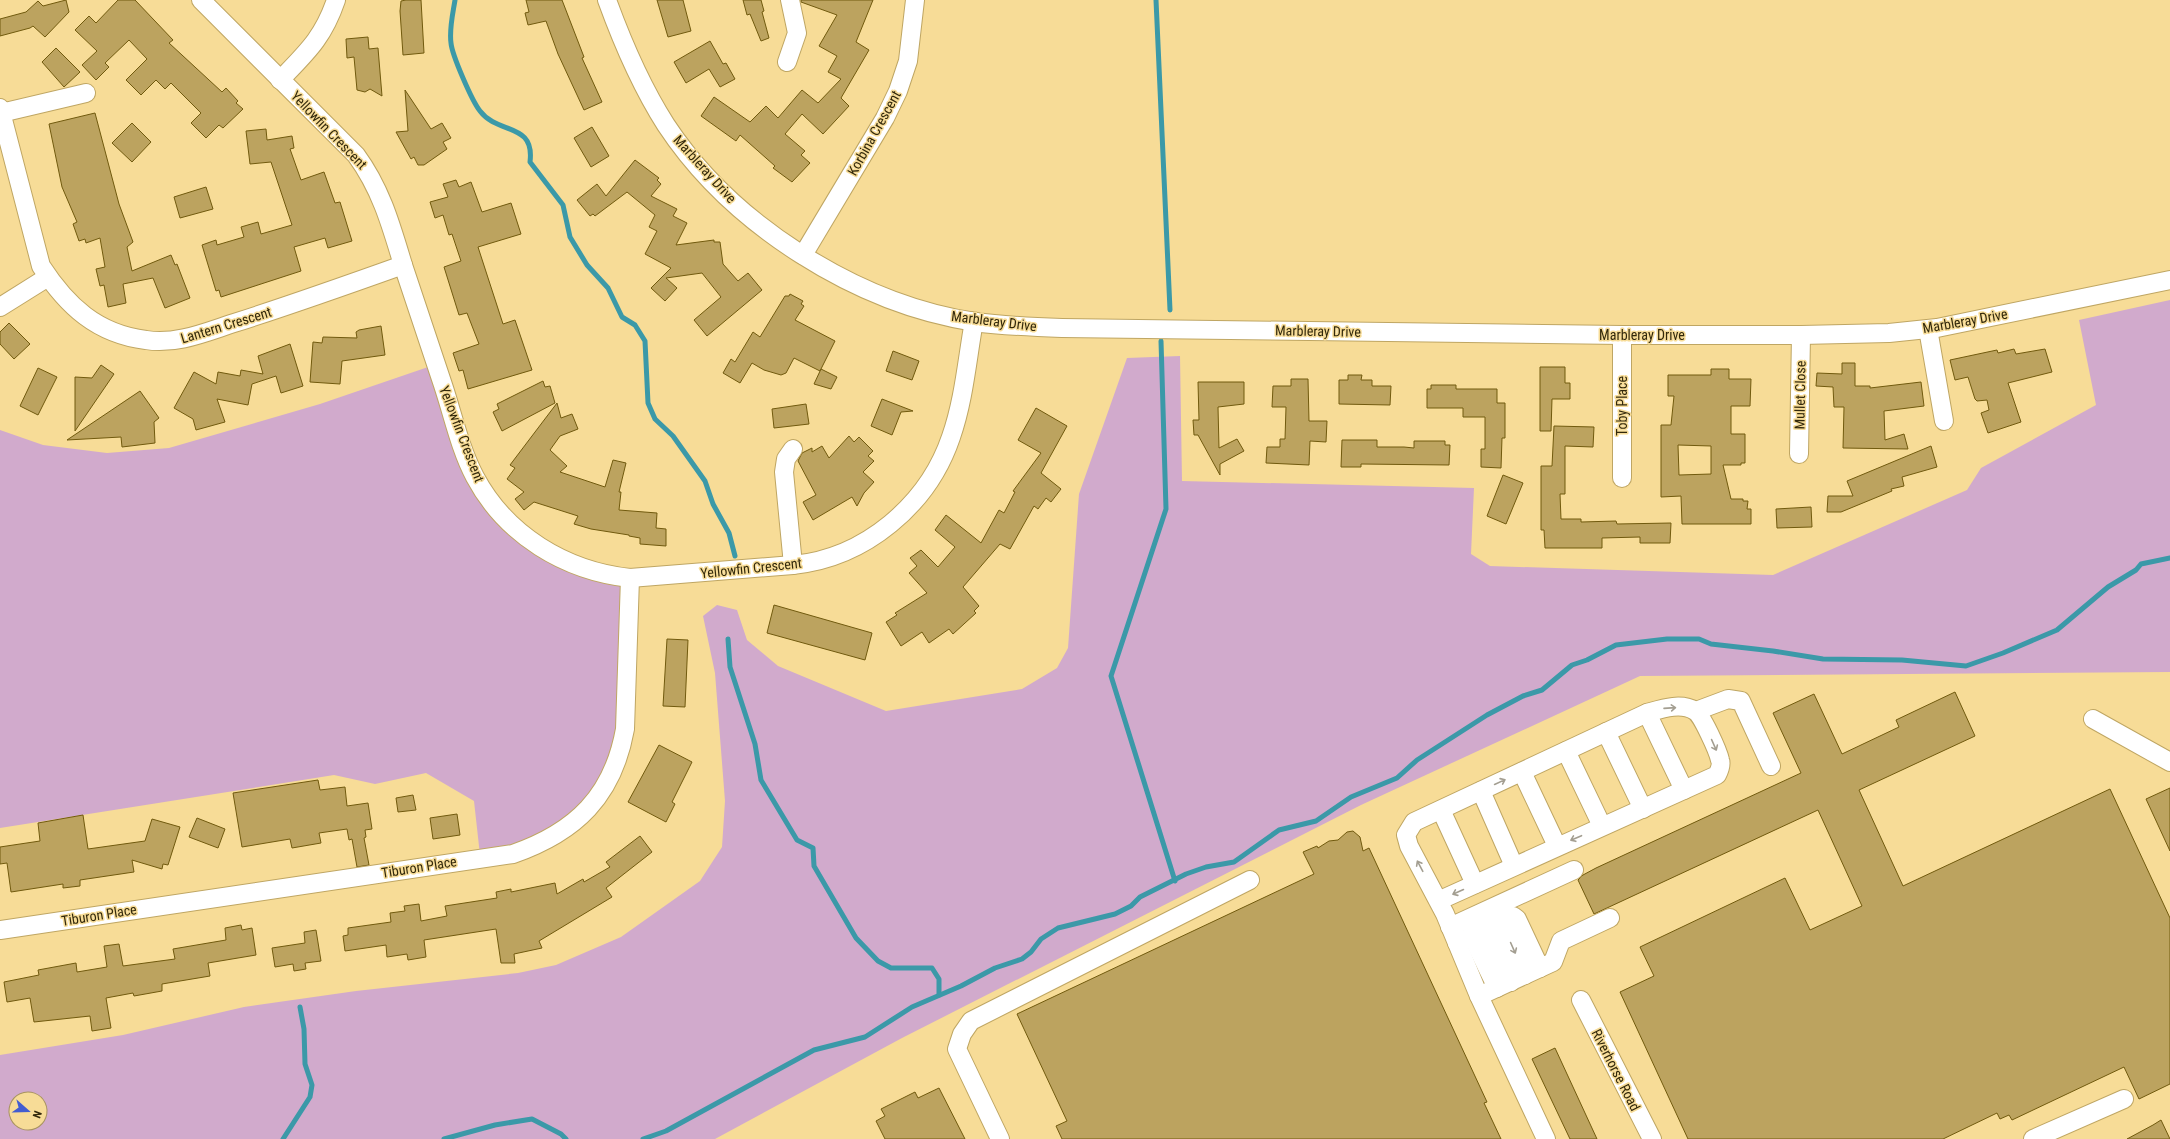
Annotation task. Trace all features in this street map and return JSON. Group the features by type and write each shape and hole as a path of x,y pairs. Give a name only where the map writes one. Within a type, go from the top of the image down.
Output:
{"street":[{"name":"Yellowfin Crescent","path":"201,0 356,155 369,173 390,219 403,265 475,476 488,498 502,516 543,550 586,570 605,576 630,578 792,565 817,561 851,549 885,528 907,510 942,461 958,412 974,321"},
{"path":"280,80 317,42 328,21 336,0"},
{"name":"Marbleray Drive","path":"607,0 622,42 643,85 667,126 686,152 741,210 803,255 836,274 884,296 914,306 974,321 1024,327 1062,328 1622,335 1801,335 1889,333 1928,329 2170,280"},
{"path":"787,62 797,33 790,0"},
{"name":"Korbina Crescent","path":"803,255 885,118 898,91 908,61 915,0"},
{"path":"1,110 86,93"},
{"name":"Lantern Crescent","path":"1,110 32,239 41,266 48,278 71,306 95,323 115,331 146,340 176,341 288,306 403,265"},
{"path":"0,307 48,278"},
{"path":"1928,329 1944,421"},
{"name":"Toby Place","path":"1622,335 1622,478"},
{"name":"Mullet Close","path":"1800,454 1801,335"},
{"path":"792,565 784,472 786,459 793,449"},
{"name":"Tiburon Place","path":"0,930 513,854 554,837 587,810 602,792 622,748 625,729 630,578"},
{"path":"1518,978 1473,931 1438,901 1409,846 1406,835 1414,822 1647,713 1668,708 1685,708 1696,711 1728,699 1741,701 1771,766"},
{"path":"1438,901 1717,775 1721,761 1700,716 1696,711"},
{"path":"1647,713 1684,790"},
{"path":"2093,719 2170,762"},
{"path":"1606,732 1643,809"},
{"path":"1566,751 1602,826"},
{"path":"1522,772 1557,846"},
{"path":"1481,791 1514,866"},
{"path":"1441,810 1475,884"},
{"path":"1473,931 1574,870"},
{"path":"1000,1139 957,1049 962,1034 971,1021 1250,880"},
{"path":"1479,996 1553,962 1564,940 1610,918"},
{"path":"1473,931 1518,978"},
{"path":"1473,931 1479,996 1546,1139"},
{"name":"Riverhorse Road","path":"1581,1000 1652,1139"},
{"path":"2033,1139 2124,1099"}],"shaded area":[{"path":"2170,300 2170,672 1640,676 1361,805 902,1038 715,1139 0,1139 0,1055 123,1035 244,1007 356,991 518,973 556,965 621,937 700,881 722,847 725,801 715,673 703,616 717,605 737,610 747,640 778,666 886,711 1022,689 1057,668 1068,648 1079,494 1127,358 1180,356 1182,481 1474,488 1471,554 1490,566 1773,575 1967,490 1981,468 2096,405 2079,320"},
{"path":"434,365 464,454 519,535 627,580 623,730 612,769 553,836 480,855 474,801 426,773 375,784 334,775 0,828 0,430 43,445 107,453 169,448 320,404"}],"building":[{"path":"66,0 69,12 45,37 33,26 0,36 0,19 26,12 38,1 43,6"},
{"path":"118,0 135,0 173,40 169,43 222,92 226,88 238,101 236,103 243,109 223,128 219,125 206,138 191,123 201,113 171,83 165,89 156,80 141,95 126,80 147,59 129,40 105,63 109,67 96,80 82,65 97,51 75,30 89,16 96,23"},
{"path":"421,0 424,53 403,55 400,11 401,1"},
{"path":"526,0 562,0 584,57 582,58 602,102 584,110 558,54 546,21 528,25 525,13 529,12"},
{"path":"657,0 683,0 691,31 668,37"},
{"path":"743,0 761,0 764,11 762,12 769,38 761,41 750,14 747,15"},
{"path":"801,0 873,0 856,42 869,50 841,98 849,106 823,134 802,114 785,134 805,151 801,155 810,163 792,182 773,168 775,166 740,135 736,141 701,116 714,97 750,122 766,106 778,118 802,90 818,103 841,79 828,72 837,56 819,46 837,15 801,2"},
{"path":"368,37 369,49 378,48 382,96 370,89 365,92 357,90 354,57 347,58 346,39"},
{"path":"710,41 723,64 726,63 735,79 720,87 709,69 686,83 674,62"},
{"path":"56,48 80,72 64,87 42,62"},
{"path":"405,90 431,129 442,123 451,138 443,142 447,149 424,165 418,165 414,157 411,159 396,132 408,131"},
{"path":"95,113 119,204 133,242 127,247 132,271 171,255 175,265 177,264 190,298 165,308 153,278 123,284 126,303 108,307 104,285 100,286 96,269 105,267 100,238 86,243 85,239 79,241 73,224 77,222 62,187 49,124"},
{"path":"132,123 151,142 132,162 112,143"},
{"path":"592,127 609,156 591,167 574,138"},
{"path":"266,129 267,140 292,136 294,148 290,149 301,180 324,172 335,203 340,202 352,241 328,248 325,238 294,247 301,271 221,297 219,290 216,291 202,245 216,240 217,245 244,237 241,227 258,222 261,234 292,225 271,162 250,164 246,131"},
{"path":"635,160 659,178 657,180 661,184 651,196 677,209 673,216 687,223 676,245 714,240 714,242 720,242 723,264 738,281 748,273 762,290 707,336 694,320 721,297 702,273 666,278 677,288 665,301 651,288 671,268 645,254 657,231 649,227 655,215 627,192 595,216 593,214 590,216 577,200 597,184 606,196"},
{"path":"456,180 459,187 471,182 482,212 511,203 521,234 478,247 503,324 515,320 532,370 468,389 463,370 459,371 453,353 479,344 467,313 459,315 444,267 461,261 452,234 449,235 443,215 435,218 430,202 448,197 443,184"},
{"path":"206,187 213,209 180,218 174,197"},
{"path":"790,294 803,301 801,304 804,306 795,320 835,341 820,371 794,358 786,373 781,375 764,370 752,363 740,383 723,373 731,359 735,362 753,332 760,337 785,296 789,296"},
{"path":"9,323 30,344 14,359 0,344 0,332"},
{"path":"381,326 385,355 342,361 340,384 310,382 313,342 322,343 323,337 357,338 356,332 359,330"},
{"path":"290,344 303,386 281,393 276,376 252,384 248,405 217,399 225,422 196,430 193,419 174,408 194,372 216,384 218,372 240,376 241,370 263,374 258,356"},
{"path":"2014,349 2016,354 2045,349 2052,372 2008,383 2021,422 1988,433 1981,413 1989,410 1987,400 1977,401 1975,399 1968,377 1955,380 1950,360 1997,350 1998,353"},
{"path":"893,351 919,361 912,380 886,371"},
{"path":"1842,363 1855,363 1855,386 1870,386 1870,388 1921,382 1924,406 1884,411 1885,440 1904,434 1908,449 1843,448 1844,407 1834,407 1833,387 1816,386 1817,373 1842,374"},
{"path":"101,365 114,374 75,431 75,377 92,378"},
{"path":"1540,367 1565,367 1565,383 1570,383 1570,399 1552,399 1551,431 1540,431"},
{"path":"38,368 57,377 38,415 20,406"},
{"path":"821,369 837,377 831,389 814,384"},
{"path":"1711,369 1729,369 1729,379 1751,379 1750,406 1731,406 1731,434 1745,434 1745,463 1741,463 1741,465 1723,465 1731,499 1743,499 1743,501 1748,501 1747,509 1751,509 1751,524 1682,524 1681,496 1661,497 1661,425 1671,425 1674,396 1668,396 1668,375 1711,375","holes":["1678,445 1711,446 1711,474 1679,475"]},
{"path":"1348,375 1362,375 1361,380 1372,380 1372,386 1391,386 1390,405 1339,404 1339,380 1348,380"},
{"path":"1291,379 1308,379 1309,421 1327,421 1326,442 1310,441 1309,465 1266,463 1267,447 1280,447 1280,439 1285,439 1286,407 1272,407 1273,386 1291,386"},
{"path":"543,381 545,387 550,386 555,403 502,431 493,412 499,409 497,404"},
{"path":"1198,382 1244,382 1244,404 1218,407 1219,448 1237,439 1244,451 1220,464 1220,475 1198,435 1194,435 1193,420 1199,420"},
{"path":"1431,385 1456,385 1456,389 1497,389 1497,403 1505,403 1505,438 1502,438 1501,468 1481,467 1481,449 1485,449 1485,417 1463,417 1463,408 1427,408 1427,389 1431,389"},
{"path":"140,391 159,418 154,422 155,443 122,447 121,437 67,440"},
{"path":"882,399 913,411 901,412 892,435 871,426"},
{"path":"557,403 561,418 572,414 578,429 560,436 550,450 567,466 560,472 605,487 613,460 626,463 619,492 621,492 619,510 657,513 656,528 666,529 666,546 640,544 640,538 591,529 574,524 578,516 534,502 524,510 515,499 524,492 507,479 515,468 510,465"},
{"path":"806,404 809,424 774,428 772,409"},
{"path":"1036,408 1067,426 1041,473 1061,489 1051,502 1046,498 1038,509 1034,506 1010,549 1000,544 963,587 979,606 974,611 976,613 953,634 949,629 929,643 922,632 901,646 886,622 897,615 895,613 927,593 909,573 917,566 910,558 921,550 938,567 955,547 935,530 946,515 981,543 999,510 1004,513 1015,492 1013,491 1041,453 1018,440"},
{"path":"1554,426 1594,427 1593,447 1565,446 1565,494 1560,494 1561,519 1581,519 1581,522 1616,521 1617,524 1671,523 1670,543 1640,543 1640,537 1602,538 1602,548 1545,548 1544,530 1541,530 1541,466 1552,466"},
{"path":"849,436 854,442 859,437 873,451 868,456 874,461 863,472 874,482 864,493 857,506 852,497 813,520 803,502 816,495 798,461 802,453 812,448 812,452 822,446 829,458"},
{"path":"1342,440 1377,440 1377,447 1414,448 1414,441 1445,441 1445,445 1450,445 1449,465 1361,464 1361,467 1341,467"},
{"path":"1931,446 1937,467 1902,477 1904,486 1891,489 1892,491 1841,512 1827,512 1828,496 1853,496 1847,481"},
{"path":"1503,475 1523,483 1506,524 1487,516"},
{"path":"1811,507 1812,527 1777,528 1776,509"},
{"path":"774,605 872,633 865,660 767,633"},
{"path":"667,639 688,640 685,707 663,706"},
{"path":"1955,692 1975,736 1859,790 1903,886 2110,789 2170,918 2170,1084 2139,1099 2124,1067 2012,1120 2009,1115 2000,1119 1997,1113 1943,1139 1688,1139 1620,992 1654,976 1640,947 1785,878 1810,930 1862,906 1818,810 1594,914 1578,880 1583,875 1596,868 1801,773 1773,713 1814,694 1842,754 1899,727 1896,720"},
{"path":"659,745 692,762 672,802 675,804 666,822 628,802"},
{"path":"318,780 320,790 345,787 347,806 368,803 372,829 365,830 366,837 364,838 369,865 357,867 352,839 349,840 347,829 319,833 321,843 292,848 290,839 242,847 233,793"},
{"path":"2170,788 2170,851 2146,799"},
{"path":"413,795 416,810 398,812 396,798"},
{"path":"457,814 460,835 433,839 430,818"},
{"path":"83,815 88,849 145,841 152,819 180,827 168,865 163,864 162,869 132,860 134,872 80,880 80,886 63,888 63,884 11,892 7,863 0,864 0,847 40,841 38,823"},
{"path":"197,818 225,829 218,848 189,837"},
{"path":"1353,831 1360,837 1363,851 1369,848 1487,1102 1484,1103 1501,1139 1062,1139 1056,1126 1067,1121 1017,1014 1314,874 1303,852 1317,846 1318,848 1329,841 1338,840 1347,832"},
{"path":"640,836 652,852 606,888 612,897 539,941 542,948 514,954 515,963 501,963 496,929 424,940 426,957 408,960 407,954 387,957 386,945 345,951 343,936 348,935 348,928 391,922 390,913 405,911 404,906 419,904 421,921 447,916 445,906 497,898 496,892 511,889 511,892 555,883 557,894 583,879 584,882 610,867 606,862"},
{"path":"241,925 242,930 252,928 256,955 208,963 210,976 162,984 162,991 134,996 133,993 106,998 111,1028 92,1031 90,1016 34,1022 30,998 7,1002 4,982 39,975 38,970 76,963 77,972 107,967 104,946 119,944 123,966 175,959 173,949 226,940 225,928"},
{"path":"316,930 321,961 305,963 306,969 294,971 293,964 275,967 272,948 305,943 304,932"},
{"path":"1555,1048 1597,1139 1570,1139 1532,1059"},
{"path":"939,1088 965,1139 885,1139 876,1121 885,1116 881,1109 915,1092 918,1098"},
{"path":"2161,1120 2170,1139 2127,1139 2153,1125"}],"waterway":[{"path":"455,0 451,27 452,49 476,106 488,118 514,130 527,141 530,149 530,162 563,205 570,237 587,265 608,288 622,317 635,325 645,341 648,403 655,419 673,436 705,481 713,504 729,533 735,556"},
{"path":"1156,0 1170,310"},
{"path":"1161,341 1166,509 1111,676 1175,881"},
{"path":"643,1139 666,1131 814,1050 865,1037 912,1007 961,986 995,968 1022,959 1031,952 1041,939 1058,928 1115,914 1131,906 1140,897 1186,874 1206,867 1234,862 1279,830 1316,821 1351,797 1397,778 1417,760 1487,715 1523,696 1542,690 1572,665 1587,660 1616,645 1667,639 1699,639 1711,644 1773,651 1823,659 1902,660 1966,666 2003,653 2057,630 2108,587 2136,570 2141,564 2170,558"},
{"path":"728,639 730,667 755,744 761,780 797,840 813,848 814,866 856,938 878,961 891,968 932,968 939,979 939,995"},
{"path":"283,1139 310,1097 312,1085 305,1064 304,1029 300,1007"},
{"path":"444,1139 495,1125 532,1119 561,1134 566,1139"}]}
